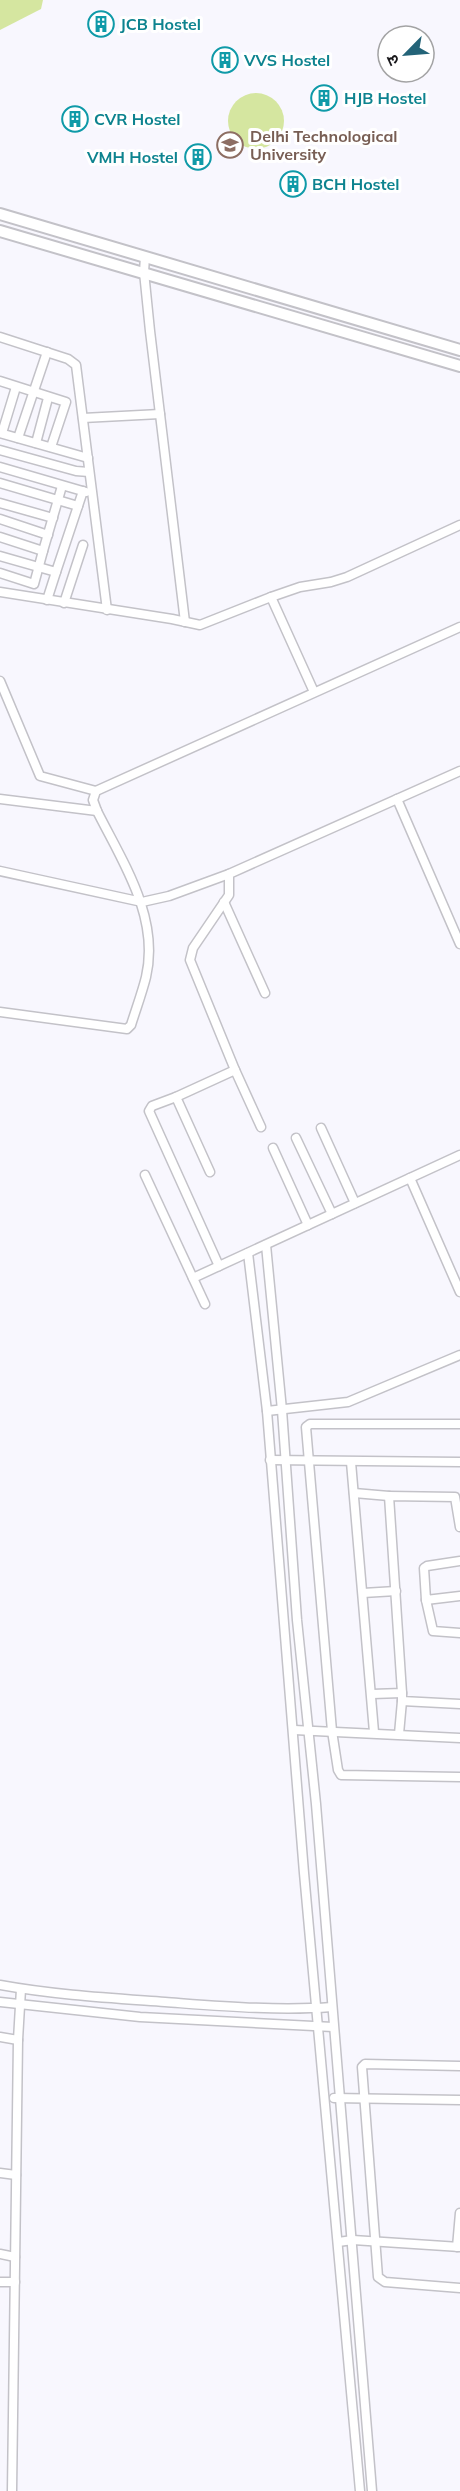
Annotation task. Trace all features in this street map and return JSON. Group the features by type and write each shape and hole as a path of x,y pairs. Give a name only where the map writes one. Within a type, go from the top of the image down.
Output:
{"street":[{"path":"0,214 460,350"},
{"path":"0,231 460,366"},
{"path":"145,257 144,272 185,622"},
{"path":"0,338 74,362 77,369 107,610"},
{"path":"18,438 47,352"},
{"path":"0,381 66,402 81,398"},
{"path":"16,387 1,433 88,458"},
{"path":"36,443 48,398"},
{"path":"51,447 66,402"},
{"path":"83,418 160,414"},
{"path":"0,450 76,471 89,472"},
{"path":"0,467 92,494"},
{"path":"53,518 0,501 2,483 78,506"},
{"path":"29,597 40,568 62,486"},
{"path":"47,600 83,491"},
{"path":"0,519 48,535"},
{"path":"0,592 200,625 300,587 347,577 460,525"},
{"path":"0,537 43,551"},
{"path":"64,603 83,545"},
{"path":"0,556 56,572"},
{"path":"0,573 34,584"},
{"path":"271,597 315,692"},
{"path":"0,681 40,776 96,791 460,627"},
{"path":"0,870 141,902 169,896 229,877 460,771"},
{"path":"0,1012 129,1028 147,975 146,924 141,902 97,811 93,800 96,791"},
{"path":"0,798 97,811"},
{"path":"397,799 460,944"},
{"path":"229,877 230,889 224,902 193,948 190,960 234,1070 261,1127"},
{"path":"224,902 265,993"},
{"path":"219,1266 149,1111 152,1106 234,1070"},
{"path":"176,1097 210,1172"},
{"path":"321,1128 355,1203"},
{"path":"296,1138 332,1214"},
{"path":"273,1148 308,1225"},
{"path":"193,1278 460,1155"},
{"path":"145,1175 205,1304"},
{"path":"410,1178 460,1292"},
{"path":"266,1245 316,1804 338,2098 353,2240 372,2491"},
{"path":"248,1253 267,1411 304,1873 360,2491"},
{"path":"267,1411 348,1402 460,1355"},
{"path":"460,1424 310,1424 306,1427 332,1731 338,1770 341,1775 460,1777"},
{"path":"270,1460 284,1462 460,1462"},
{"path":"351,1462 374,1732"},
{"path":"354,1493 458,1497 460,1527"},
{"path":"389,1496 402,1697 399,1734"},
{"path":"460,1561 424,1568 426,1600 433,1631 460,1633"},
{"path":"363,1593 396,1591"},
{"path":"426,1600 460,1596"},
{"path":"372,1694 460,1704"},
{"path":"294,1730 374,1732 460,1738"},
{"path":"0,1985 21,1989 202,2005 332,2007"},
{"path":"12,2491 18,2040 21,1989"},
{"path":"0,2002 19,2006 141,2017 333,2027"},
{"path":"0,2037 18,2040"},
{"path":"460,2066 365,2064 362,2067 378,2277 380,2280 460,2288"},
{"path":"326,2098 460,2100"},
{"path":"0,2173 16,2175"},
{"path":"339,2242 353,2240 459,2247 460,2213"},
{"path":"0,2254 15,2257"},
{"path":"0,2282 15,2282"}],"green space":[{"path":"0,0 43,0 41,9 0,30"},
{"path":"251,93 261,93 276,101 282,110 284,121 282,132 276,141 261,149 251,149 240,144 233,137 228,126 228,116 233,105 240,98"}],"place":[{"name":"JCB Hostel","path":"101,24"},
{"name":"VVS Hostel","path":"225,60"},
{"name":"HJB Hostel","path":"324,98"},
{"name":"CVR Hostel","path":"75,119"},
{"name":"Delhi Technological University","path":"230,145"},
{"name":"VMH Hostel","path":"198,157"},
{"name":"BCH Hostel","path":"293,184"}]}
